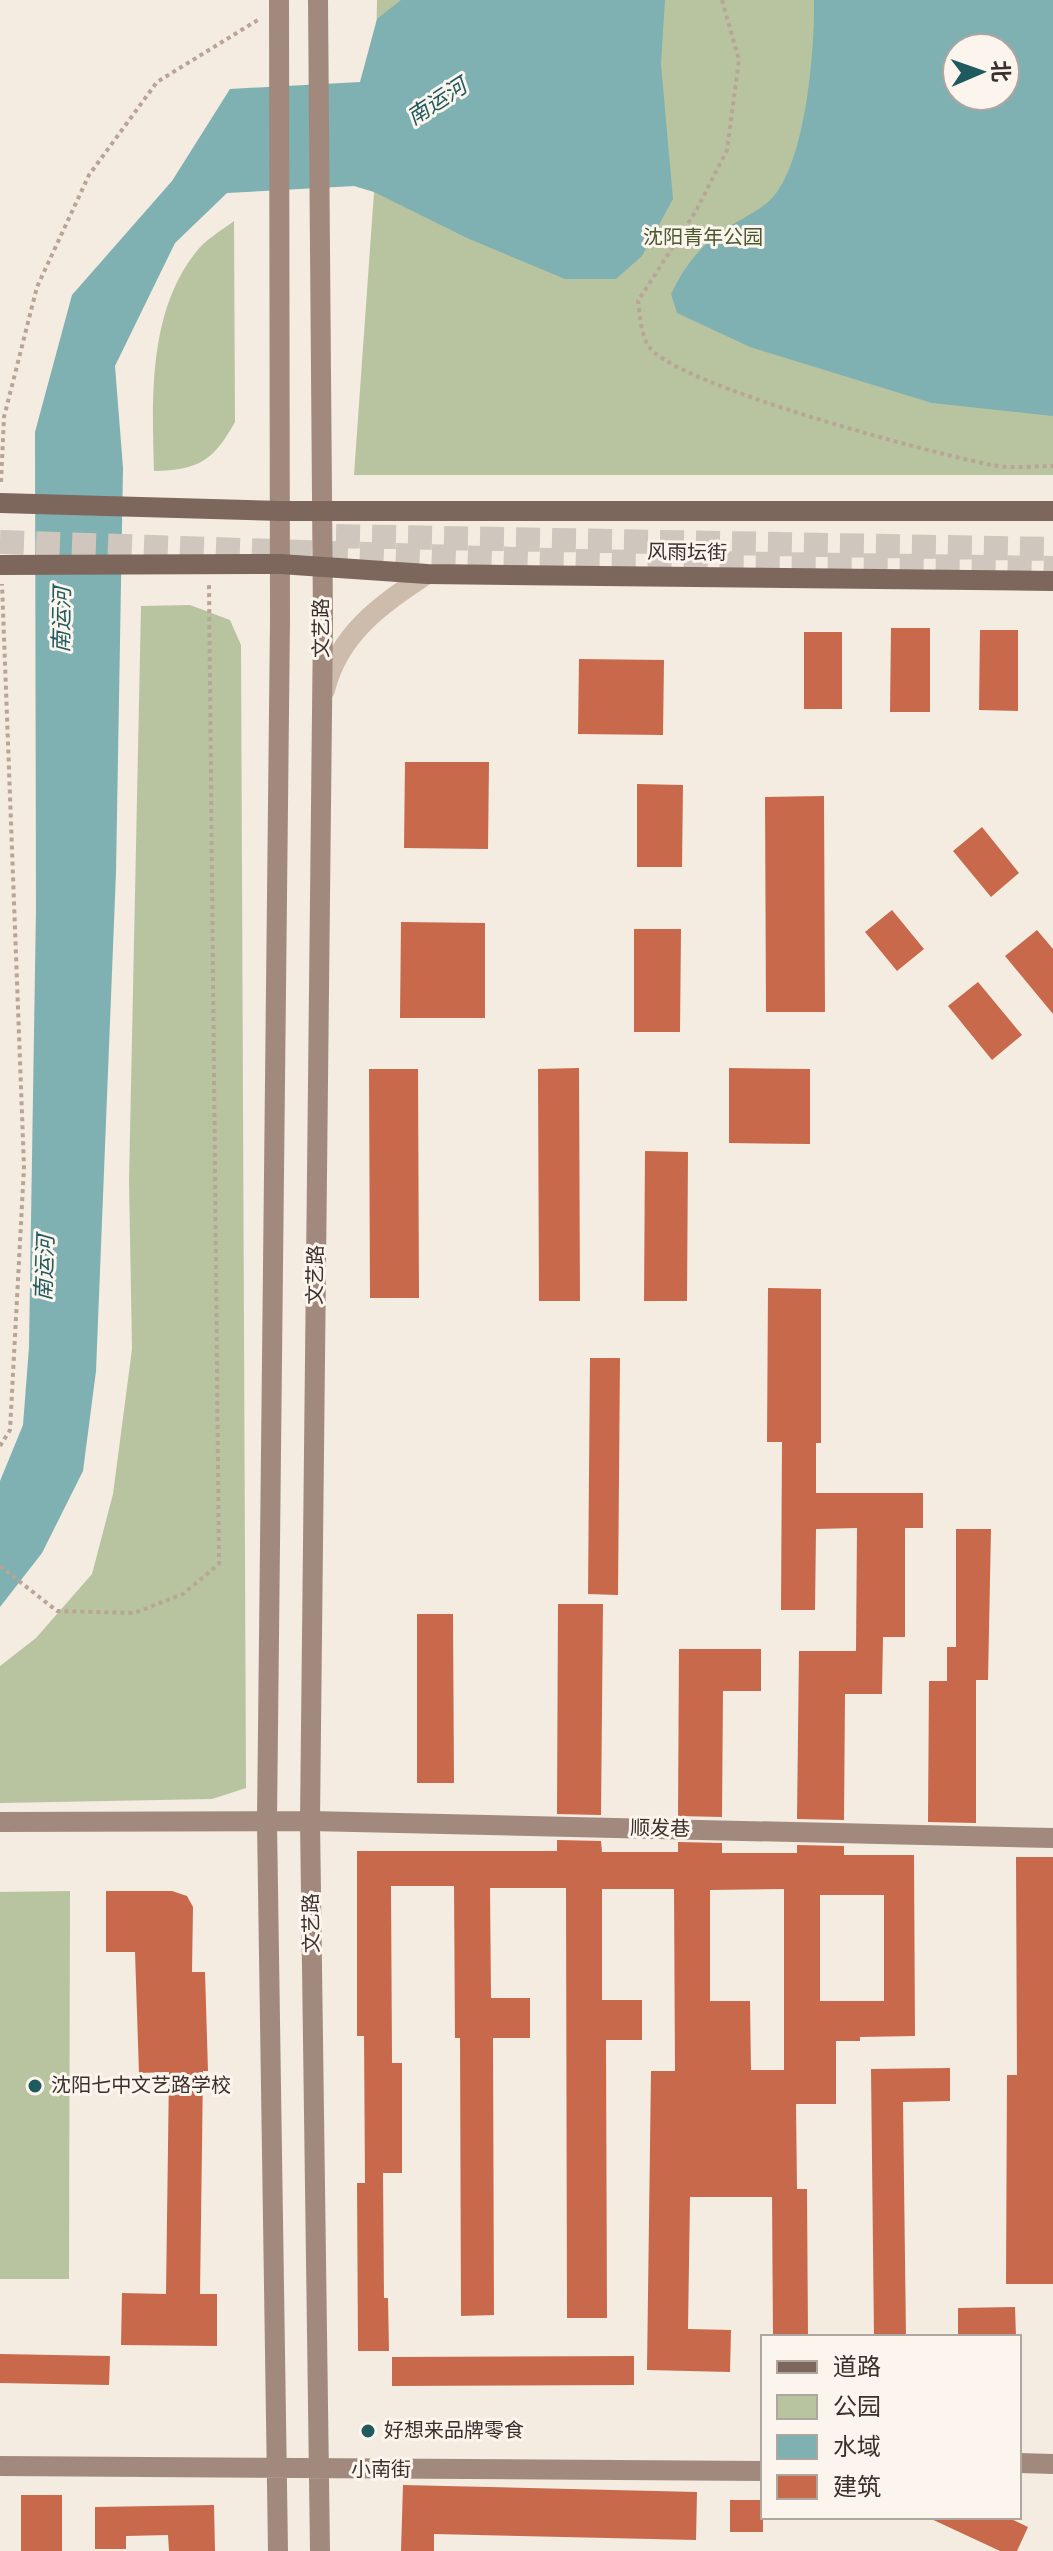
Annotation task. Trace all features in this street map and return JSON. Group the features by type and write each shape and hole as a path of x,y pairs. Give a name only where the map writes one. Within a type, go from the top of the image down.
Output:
{"main road":[{"name":"文艺路","path":"317,8 323,510 310,1821 320,2551"},
{"name":"文艺路","path":"278,2551 267,1822 281,511 279,9"},
{"path":"8,503 281,511 1053,511"},
{"name":"风雨坛街","path":"6,565 209,567 280,564 427,574 1053,581"},
{"name":"顺发巷","path":"0,1822 310,1821 1053,1838"},
{"path":"1021,2463 1053,2464"},
{"name":"小南街","path":"0,2466 761,2471"}],"street":[{"path":"322,703 329,674 346,639 380,606 427,574"}],"path":[{"path":"722,0 739,60 727,150 696,211 638,301 641,324 650,348 685,370 770,403 874,434 994,466 1053,466"},
{"path":"1,486 4,417 37,287 89,175 157,82 279,9"},
{"path":"0,1446 10,1430 24,1167 6,565"},
{"path":"0,1566 57,1611 134,1613 183,1594 219,1564 209,567"}],"green space":[{"name":"沈阳青年公园","path":"377,0 1053,0 1053,475 354,475 374,192"},
{"path":"234,221 235,422 219,446 203,461 183,468 154,471 156,357 169,301 180,276 196,252"},
{"path":"190,605 230,620 241,645 246,1788 212,1799 0,1803 0,1666 36,1638 92,1574 113,1494 132,1349 129,1182 141,606"},
{"name":"沈阳七中文艺路学校","path":"70,1891 69,2279 0,2279 0,1892"}],"water":[{"name":"南运河","path":"401,0 665,0 661,64 673,199 642,256 616,279 565,279 467,238 374,192 354,186 227,193 175,243 115,366 123,468 116,872 96,1371 83,1471 42,1553 0,1607 0,1481 23,1425 29,1347 36,908 35,432 72,295 172,181 230,89 360,82 377,19"},
{"path":"814,0 1053,0 1053,416 932,403 750,347 677,313 671,294 692,260 713,238 768,202 781,186 800,136 810,76"}],"building":[{"path":"891,628 930,628 930,712 890,712"},
{"path":"980,630 1018,630 1018,711 979,710"},
{"path":"804,632 842,632 842,709 804,709"},
{"path":"579,659 664,660 663,735 578,734"},
{"path":"405,762 489,762 488,849 404,848"},
{"path":"637,784 683,785 682,867 637,867"},
{"path":"824,796 825,1012 766,1012 765,797"},
{"path":"982,827 1019,873 991,897 953,851"},
{"path":"892,910 924,949 897,971 865,932"},
{"path":"401,922 485,923 485,1018 400,1018"},
{"path":"634,929 681,929 680,1032 634,1032"},
{"path":"1037,930 1053,949 1053,1014 1005,956"},
{"path":"978,982 1022,1035 992,1060 948,1006"},
{"path":"579,1068 580,1301 539,1301 538,1069"},
{"path":"729,1068 810,1069 810,1144 729,1143"},
{"path":"369,1069 418,1069 419,1298 370,1298"},
{"path":"645,1151 688,1152 687,1301 644,1301"},
{"path":"768,1288 821,1289 821,1443 816,1443 816,1493 923,1493 923,1528 905,1528 905,1637 883,1637 882,1694 845,1694 844,1820 797,1819 799,1651 856,1651 857,1528 816,1529 815,1610 781,1610 782,1442 767,1442"},
{"path":"590,1358 620,1358 618,1595 588,1594"},
{"path":"956,1529 991,1529 988,1680 976,1680 976,1823 928,1822 929,1681 947,1681 947,1647 956,1647"},
{"path":"558,1604 603,1604 601,1815 557,1814"},
{"path":"417,1614 453,1614 454,1783 417,1783"},
{"path":"679,1649 761,1649 761,1691 723,1691 722,1817 678,1816"},
{"path":"557,1840 601,1841 602,1852 678,1852 678,1842 722,1843 722,1853 797,1853 797,1845 844,1846 844,1855 914,1855 915,2036 860,2037 860,2041 836,2041 836,2104 796,2104 797,2189 807,2189 808,2335 773,2335 772,2197 690,2197 688,2329 731,2330 730,2372 647,2370 651,2071 675,2071 674,1889 602,1889 602,2000 642,2000 642,2040 606,2040 607,2318 567,2318 566,1888 490,1888 491,1998 530,1998 530,2038 493,2038 494,2315 461,2316 460,2038 455,2038 454,1886 391,1886 392,2063 402,2063 402,2173 383,2173 384,2298 388,2298 389,2351 358,2351 357,2183 365,2183 364,2036 357,2036 357,1851 557,1851","holes":["784,1889 784,2070 751,2070 750,2001 710,2001 710,1890","820,1895 884,1895 884,2001 820,2001"]},
{"path":"1016,1857 1053,1857 1053,2284 1006,2284 1007,2075 1017,2075"},
{"path":"106,1891 172,1891 187,1896 193,1907 192,1972 205,1972 208,2071 203,2071 200,2294 217,2294 217,2346 121,2345 122,2293 166,2294 169,2072 139,2073 135,1952 106,1952"},
{"path":"950,2068 950,2101 903,2102 906,2335 874,2335 871,2069"},
{"path":"1015,2307 1016,2335 958,2335 958,2308"},
{"path":"0,2354 110,2356 109,2385 0,2383"},
{"path":"634,2356 634,2385 392,2386 392,2357"},
{"path":"403,2485 697,2492 696,2540 434,2534 434,2551 401,2551"},
{"path":"21,2495 62,2495 62,2551 21,2551"},
{"path":"730,2500 761,2500 763,2532 730,2532"},
{"path":"214,2505 215,2551 169,2551 168,2535 126,2536 126,2549 95,2549 95,2507"},
{"path":"931,2519 1011,2519 1028,2527 1017,2551 1000,2551"}],"tunnel":[{"path":"336,536 1053,549"},
{"path":"0,542 577,561 1053,568"}],"place":[{"name":"沈阳七中文艺路学校","path":"35,2086"},
{"name":"好想来品牌零食","path":"368,2431"}]}
